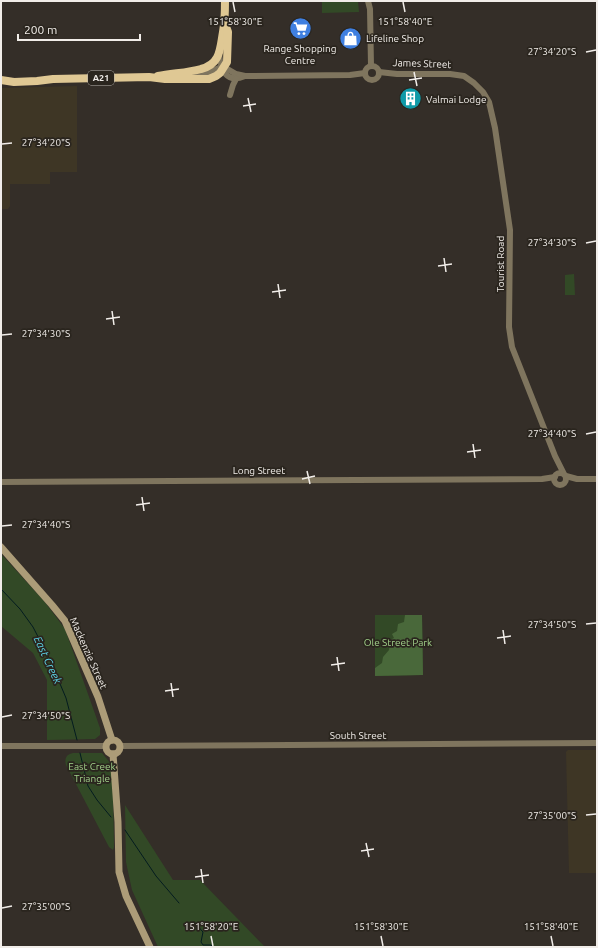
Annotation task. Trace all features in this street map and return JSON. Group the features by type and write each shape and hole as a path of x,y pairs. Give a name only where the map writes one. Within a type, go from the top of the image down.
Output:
{"highway":[{"path":"219,54 225,24 225,1"},
{"path":"222,68 228,56 228,32 225,24"},
{"name":"A21","path":"1,79 37,76 53,79 149,77 201,69 214,62 219,54"},
{"name":"A21","path":"149,77 165,79 205,79 216,76 222,68"}],"main road":[{"name":"Mackenzie Street","path":"1,547 52,604 65,621 98,697 112,740"},
{"path":"114,754 108,752 106,746 108,742 112,740 118,742 120,746 114,754 119,872 126,896 150,947"}],"street":[{"path":"368,1 370,9 371,66"},
{"path":"219,54 222,68 229,77 236,79 245,76"},
{"path":"371,66 376,66 379,72 377,78 374,79 368,78 365,73 367,67 371,66"},
{"path":"185,72 188,75 201,75 222,68 245,76 350,75 365,73"},
{"name":"James Street","path":"379,72 397,74 450,74 464,76"},
{"name":"Tourist Road","path":"464,76 484,92 493,112 510,230 510,327 512,347 555,456 560,477"},
{"path":"230,95 236,79"},
{"path":"560,477 597,479"},
{"name":"Long Street","path":"1,482 542,479 560,477"},
{"name":"South Street","path":"120,746 597,743"},
{"path":"1,746 106,746"}],"shaded area":[{"path":"77,86 77,172 50,172 50,184 10,184 10,206 8,209 1,209 1,88"},
{"path":"568,750 597,750 597,873 569,873 566,752"}],"green space":[{"path":"322,1 358,1 359,12 322,13"},
{"path":"574,274 575,295 565,295 565,275"},
{"path":"1,554 44,601 65,629 100,728 100,735 95,739 47,740 47,680 33,653 1,626"},
{"name":"Ole Street Park","path":"375,615 422,615 423,675 375,676"},
{"name":"Ole Street Park","path":"405,615 422,615 423,675 375,676 375,668 382,663 383,657 389,650 390,640 394,638 392,634 397,631 398,624 404,622"},
{"name":"East Creek Triangle","path":"73,753 102,753 111,764 113,784 113,850 109,847 66,765 66,757"},
{"path":"125,805 173,880 200,880 265,947 158,947 132,890 126,862"}],"waterway":[{"name":"East Creek","path":"1,589 20,609 33,627 50,660 66,698 77,740"},
{"name":"East Creek","path":"80,753 88,786 111,817"},
{"name":"East Creek","path":"125,830 156,876 179,903"},
{"name":"East Creek","path":"194,922 203,932 201,942 203,945 211,945 213,947"}],"place":[{"name":"Range Shopping Centre","path":"300,28"},
{"name":"Lifeline Shop","path":"350,38"},
{"name":"Valmai Lodge","path":"410,99"}]}
